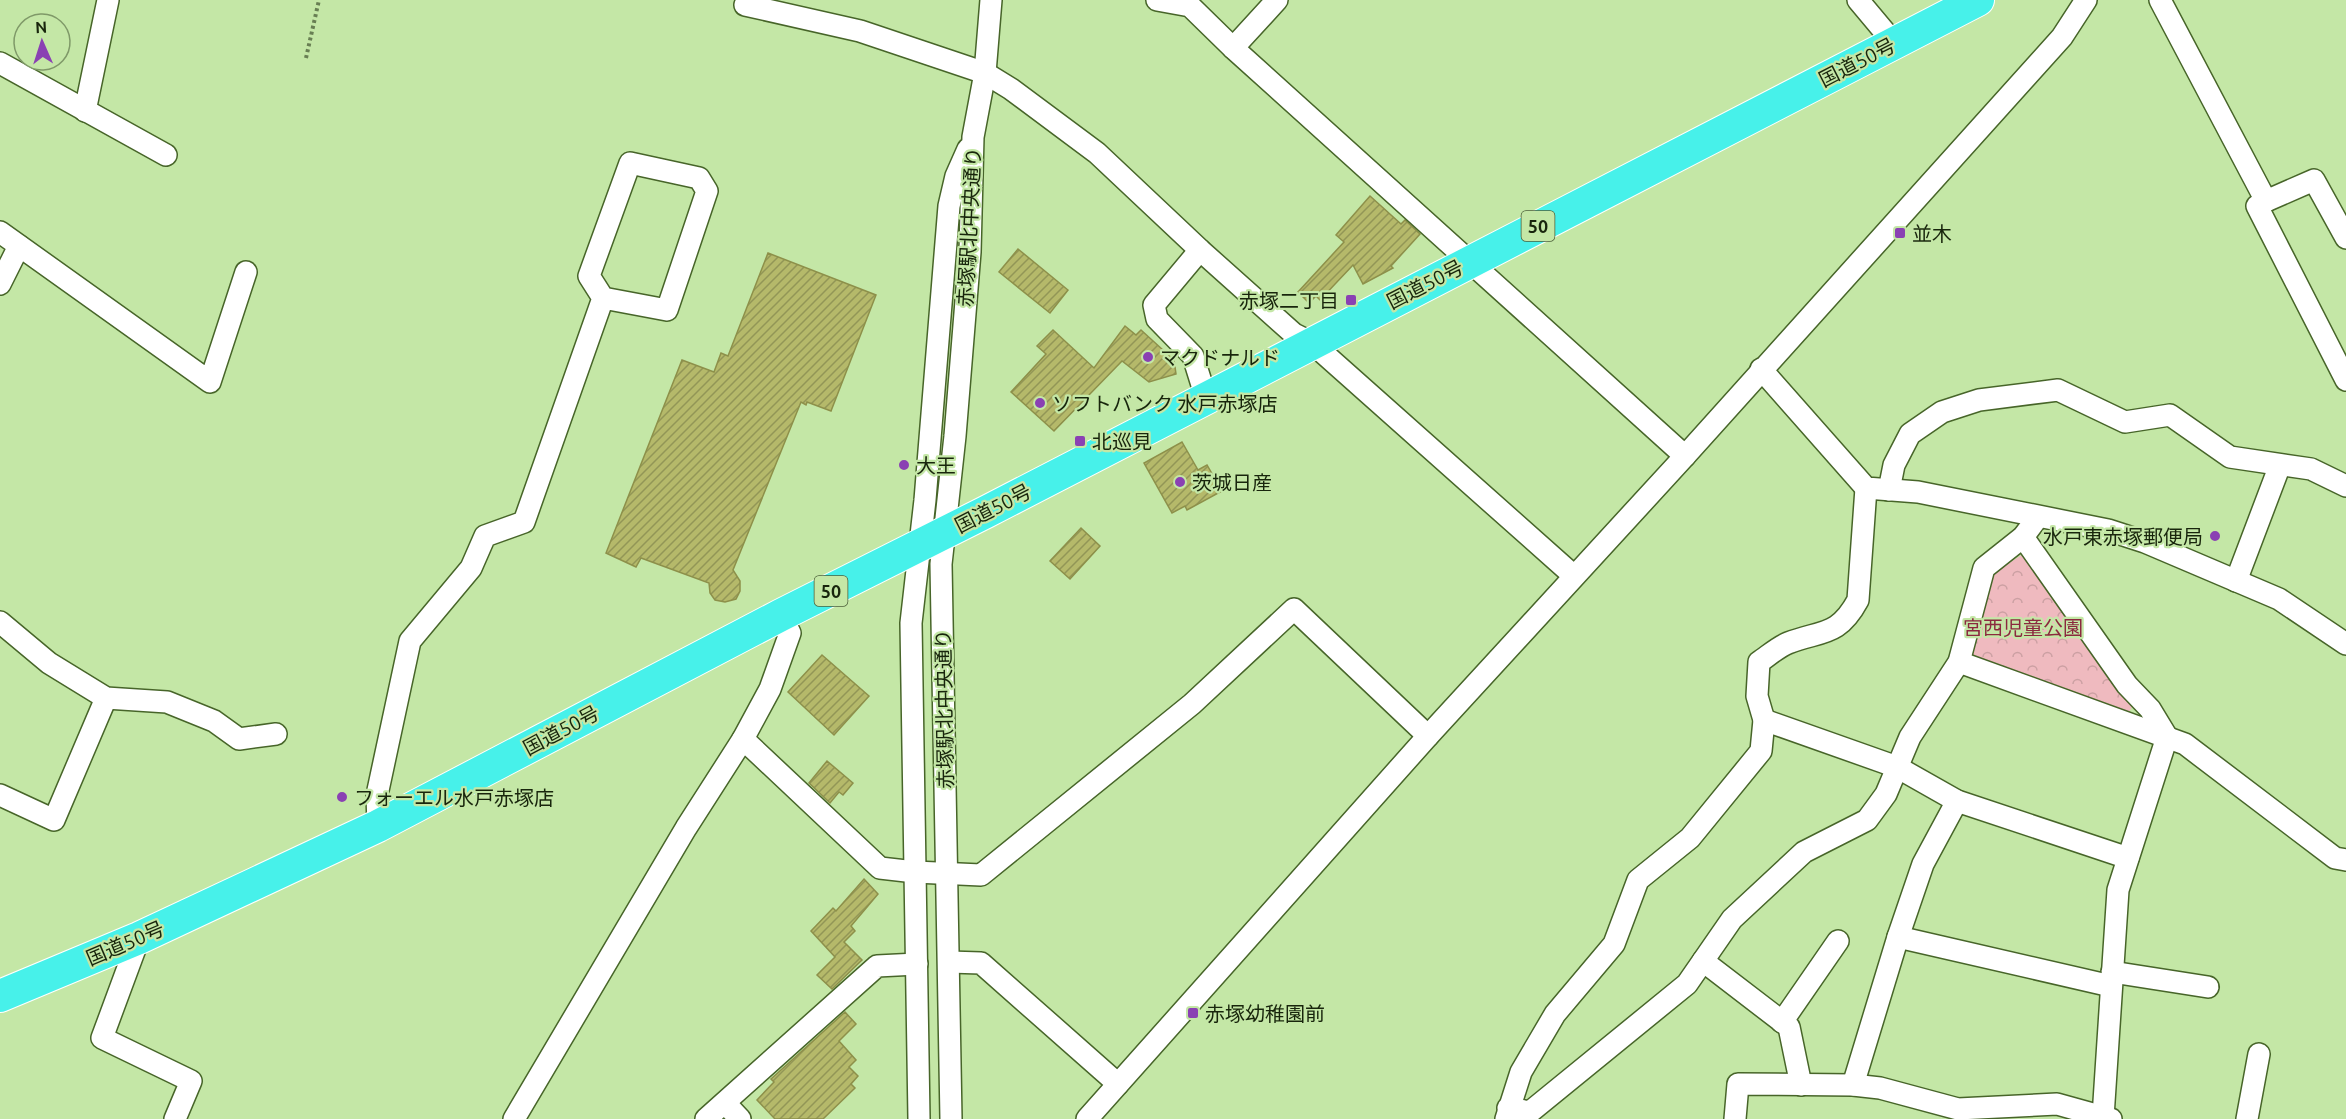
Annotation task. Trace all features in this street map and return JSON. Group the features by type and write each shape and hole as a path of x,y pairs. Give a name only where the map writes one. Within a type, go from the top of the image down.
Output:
{"highway":[{"name":"国道50号","path":"0,996 139,938 378,826 781,615 1978,0"}],"street":[{"path":"85,111 108,0"},
{"name":"赤塚駅北中央通り","path":"951,1119 941,595 932,539 930,453 949,206 956,176 973,137 985,73 991,0"},
{"path":"1157,0 1190,6 1233,48 1685,456"},
{"path":"1233,48 1276,0"},
{"path":"1858,0 1894,43"},
{"path":"2160,0 2266,201"},
{"path":"1087,1119 1428,736 1685,456 2062,37 2083,2"},
{"path":"745,5 860,31 985,73 1011,89 1097,153 1294,334 1312,343 1574,576"},
{"path":"0,63 166,155"},
{"path":"630,163 699,177 707,191 667,310 603,298 590,276 630,163"},
{"path":"2346,238 2314,180 2257,206 2346,380"},
{"path":"0,232 210,382 246,272"},
{"path":"0,284 19,246"},
{"path":"1200,250 1154,305 1157,319 1193,356 1206,398"},
{"path":"378,826 377,795 410,641 471,568 485,536 524,522 603,298"},
{"path":"1761,369 1866,488 1918,492 2108,530 2145,542 2279,599 2346,644"},
{"path":"1889,490 1894,465 1910,434 1942,411 1979,400 2058,390 2125,422 2170,415 2230,457 2311,469 2346,486"},
{"path":"2236,581 2280,465"},
{"path":"1866,488 1858,600 1850,615 1834,630 1786,644 1759,662 1757,696 1764,720 1761,751 1690,838 1638,880 1614,944 1556,1014 1521,1072 1507,1113 1530,1112 1687,984 1732,919 1804,852 1867,820 1886,794 1910,737 1959,662 1984,568 2023,537 2038,517"},
{"path":"1735,1119 1738,1084 1853,1085 1880,1088 1958,1114 2057,1104 2072,1114 2107,1118 2118,890 2167,737 2150,709 2127,685 2023,537"},
{"name":"赤塚駅北中央通り","path":"919,1119 911,623 932,539"},
{"path":"743,739 880,868 915,873 981,875 1192,704 1294,609 1428,736"},
{"path":"514,1119 687,828 743,739 770,689 790,633 781,615"},
{"path":"0,622 49,663 106,698 167,702 214,721 239,739 276,734"},
{"path":"1959,662 2185,744 2335,858 2346,860"},
{"path":"0,795 54,820 106,698"},
{"path":"1764,720 1897,767 1958,801 2128,858"},
{"path":"1853,1085 1923,864 1958,801"},
{"path":"1898,937 2112,979 2208,987"},
{"path":"139,938 102,1038 191,1081 175,1119"},
{"path":"1782,1022 1838,941"},
{"path":"1703,961 1789,1027 1801,1085"},
{"path":"948,962 981,963 1118,1084"},
{"path":"706,1119 877,966 916,964"},
{"path":"2247,1119 2259,1054"},
{"path":"725,1103 740,1119"}],"path":[{"path":"306,58 319,0"}],"green space":[{"name":"宮西児童公園","path":"2025,553 2135,701 2127,716 1968,654 1993,573"}],"building":[{"path":"1370,196 1401,224 1405,220 1420,234 1391,266 1393,268 1363,284 1353,265 1320,300 1316,296 1309,303 1298,292 1344,242 1336,235"},
{"path":"1018,249 1068,290 1050,313 999,272"},
{"path":"768,253 876,295 831,411 801,402 733,570 740,581 740,591 736,599 725,602 715,600 710,593 709,583 641,558 636,567 606,553 682,360 714,372 721,353 728,356"},
{"path":"1125,326 1136,335 1141,330 1174,360 1176,374 1149,382 1122,361 1054,431 1011,392 1046,354 1037,346 1053,330 1094,368"},
{"path":"1182,442 1198,470 1207,465 1222,491 1187,510 1185,506 1172,513 1144,463"},
{"path":"1081,528 1100,546 1070,579 1050,561"},
{"path":"822,655 869,696 834,735 788,692"},
{"path":"827,761 853,783 843,795 839,792 830,803 809,783"},
{"path":"864,879 878,894 851,926 855,931 844,942 862,960 832,989 817,975 835,957 811,931 833,908 836,911"},
{"path":"845,1012 856,1024 839,1041 856,1060 849,1067 858,1076 851,1084 855,1088 823,1119 775,1119 757,1100 774,1082 771,1079"}],"place":[{"name":"並木","path":"1900,233"},
{"name":"赤塚二丁目","path":"1351,300"},
{"name":"マクドナルド","path":"1148,357"},
{"name":"ソフトバンク 水戸赤塚店","path":"1040,403"},
{"name":"北巡見","path":"1080,441"},
{"name":"大王","path":"904,465"},
{"name":"茨城日産","path":"1180,482"},
{"name":"水戸東赤塚郵便局","path":"2215,536"},
{"name":"フォーエル水戸赤塚店","path":"342,797"},
{"name":"赤塚幼稚園前","path":"1193,1013"}]}
